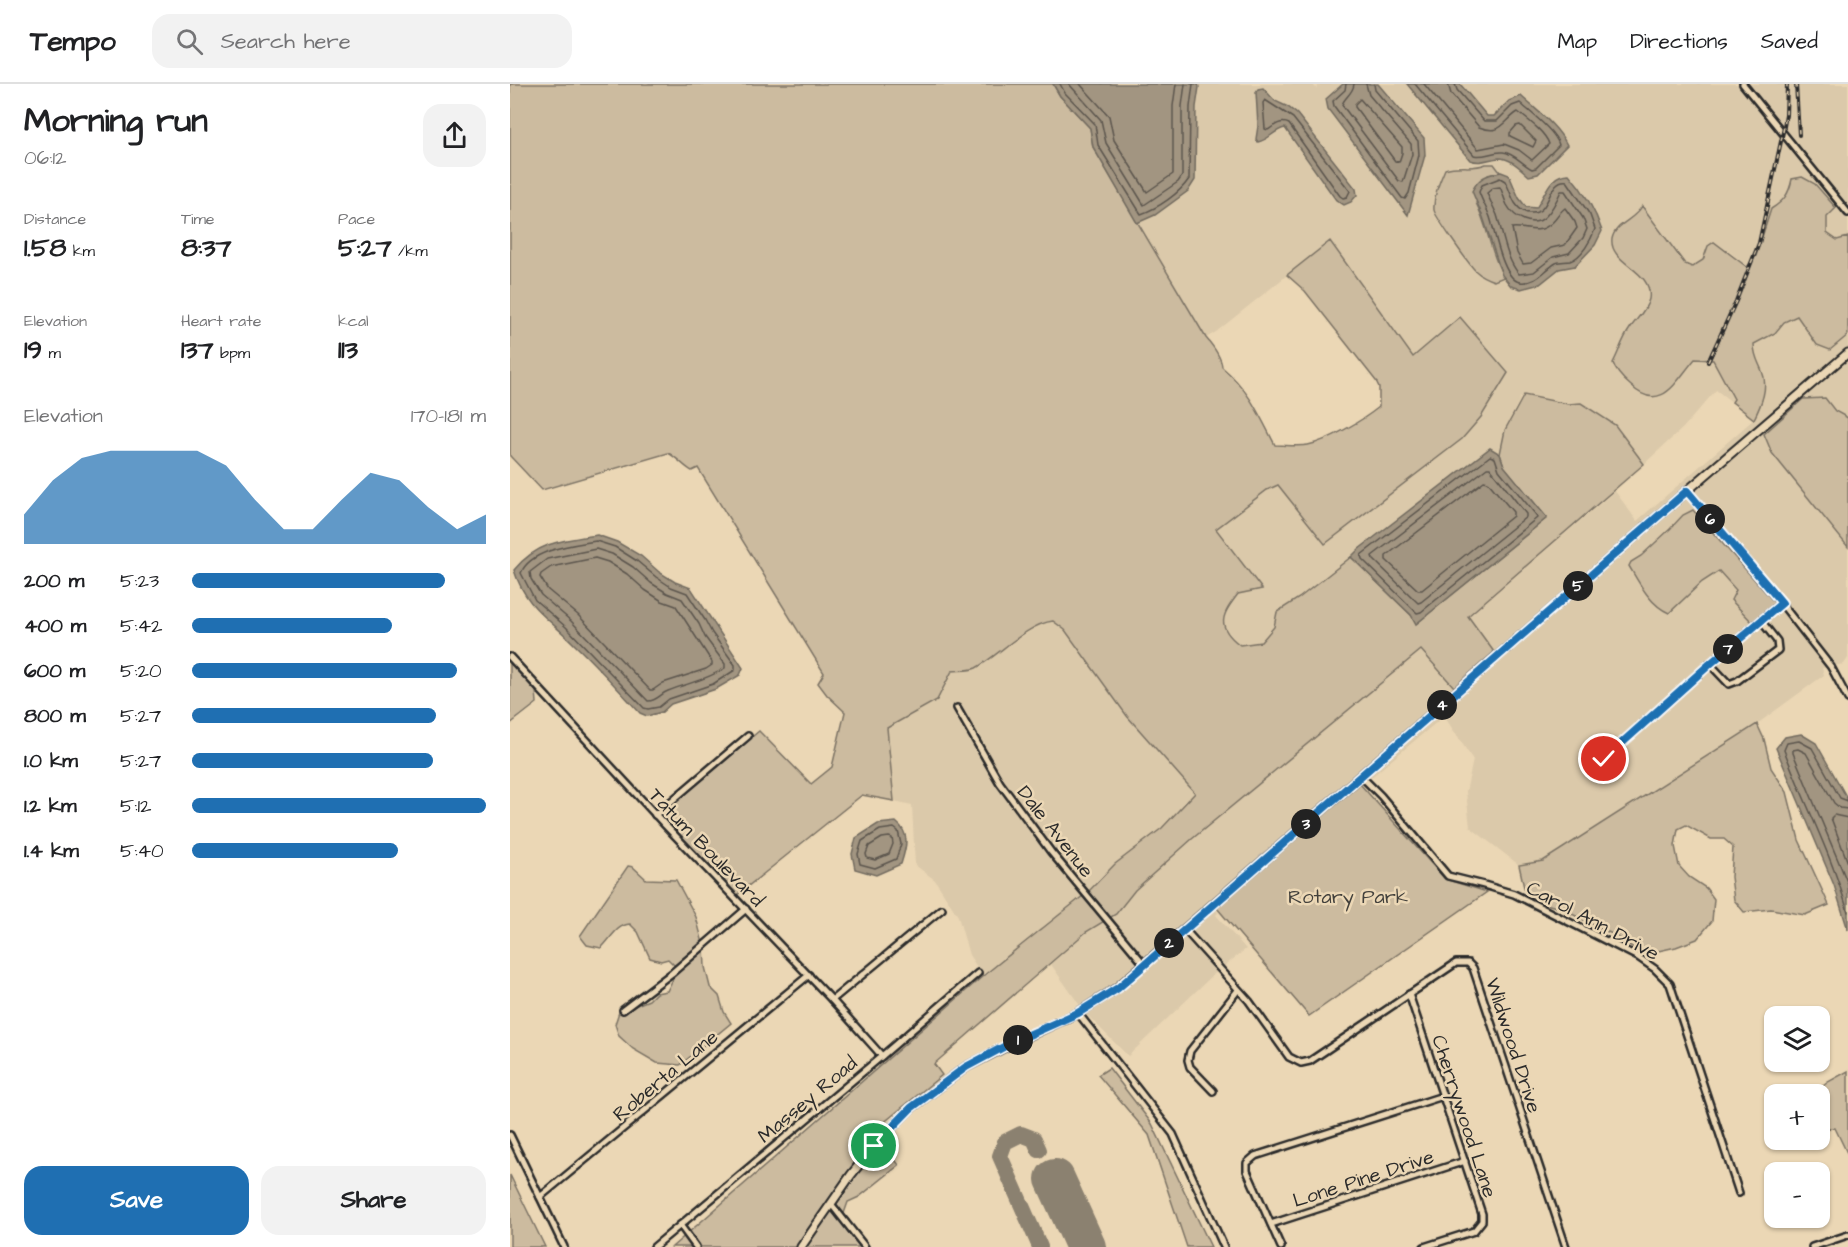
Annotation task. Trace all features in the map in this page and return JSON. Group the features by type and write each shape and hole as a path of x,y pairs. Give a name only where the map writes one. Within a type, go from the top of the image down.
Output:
{"street":[{"path":"1743,84 1848,213"},
{"path":"801,1247 851,1175 874,1146 911,1108 966,1067 1013,1042 1078,1013 1118,988 1848,353"},
{"path":"1687,491 1782,603 1831,667 1848,699"},
{"path":"1604,759 1782,603"},
{"path":"1710,664 1729,684 1737,681 1778,650 1777,641 1762,622"},
{"name":"Tatum Boulevard","path":"510,657 655,815 809,975 882,1056"},
{"name":"Dale Avenue","path":"957,708 999,783 1051,852 1144,964"},
{"path":"655,815 748,736"},
{"name":"Carol Ann Drive","path":"1361,776 1381,796 1448,876 1514,894 1638,957 1670,984 1739,1193"},
{"path":"623,1010 672,973 746,909"},
{"path":"832,1000 942,909"},
{"path":"1185,930 1238,990 1190,1051 1188,1060 1190,1067 1213,1091"},
{"name":"Wildwood Drive","path":"1238,990 1263,1017 1289,1057 1295,1061 1310,1061 1456,963 1468,963 1473,968 1566,1247"},
{"name":"Massey Road","path":"654,1247 978,973"},
{"name":"Roberta Lane","path":"540,1197 809,975"},
{"name":"Cherrywood Lane","path":"1409,994 1482,1214 1479,1226 1474,1231 1424,1247"},
{"path":"1078,1013 1173,1134 1224,1247"},
{"path":"1281,1247 1247,1171 1247,1163 1255,1156 1443,1096"},
{"path":"510,1135 564,1247"},
{"name":"Lone Pine Drive","path":"1271,1224 1465,1161"},
{"path":"832,1205 865,1247"},
{"path":"680,1225 696,1247"},
{"path":"1812,1247 1848,1235"}],"shaded area":[{"path":"1198,84 1312,84 1316,88 1321,84 1343,84 1332,94 1407,214 1415,194 1424,138 1378,84 1407,84 1470,160 1502,158 1512,162 1529,176 1509,101 1494,116 1487,116 1460,84 1739,84 1810,173 1814,168 1786,130 1747,84 1848,84 1848,237 1837,240 1827,233 1827,217 1836,208 1815,184 1789,193 1780,204 1771,209 1756,256 1746,267 1730,252 1708,246 1703,260 1692,267 1685,264 1652,218 1639,212 1628,220 1633,269 1643,278 1649,288 1649,302 1613,363 1674,386 1695,358 1713,360 1730,390 1734,399 1732,402 1716,390 1683,428 1644,464 1615,425 1581,403 1568,404 1521,397 1505,430 1500,454 1489,449 1299,598 1277,612 1274,627 1261,642 1240,645 1227,631 1222,620 1224,614 1238,594 1262,589 1216,530 1267,490 1278,485 1325,544 1499,384 1508,373 1413,357 1330,241 1206,338 1137,223 1155,215 1196,107","holes":["1271,94 1275,101 1297,114 1356,189 1357,195 1340,204 1284,128 1278,129 1259,142 1257,139 1258,126","1494,164 1515,185 1519,199 1526,207 1535,208 1553,178 1575,182 1596,212 1602,231 1575,266 1559,269 1540,284 1522,289 1511,286 1504,277 1494,281 1442,227 1436,217 1457,165 1479,167"]},
{"path":"1797,316 1817,345 1830,350 1848,335 1848,349 1685,488 1116,985 1081,1007 1050,963 1086,932 1116,914 1135,890 1192,839 1421,650 1454,687 1494,652 1468,617 1615,491 1637,521 1754,419 1764,398 1764,374 1754,357 1754,344 1775,333 1784,322"},
{"path":"1848,358 1848,418 1803,399 1765,434 1772,453 1848,547 1848,658 1844,664 1822,668 1824,675 1757,724 1543,861 1519,865 1470,827 1466,792 1473,760 1444,716 1363,784 1359,781","holes":["1683,515 1776,604 1736,590 1719,571 1702,582 1669,612 1631,562 1641,556"]},
{"path":"1053,620 1065,630 1127,716 1195,793 1162,828 1115,864 1089,891 983,976 969,955 958,916 935,880 915,865 912,805 894,801 887,728 937,700 952,671 974,669 1030,631"},
{"path":"1215,908 1218,913 1216,915 1246,949 1213,975 1128,1056 1085,1013 1120,990"}],"green space":[{"path":"510,84 1053,84 1060,96 1090,128 1093,147 1206,338 1216,351 1222,367 1246,394 1275,445 1300,446 1316,443 1345,429 1379,407 1379,387 1376,381 1305,291 1287,275 1330,241 1413,357 1460,317 1508,373 1481,417 1462,439 1325,544 1278,485 1267,490 1216,529 1262,589 1238,594 1225,614 1224,626 1240,645 1261,642 1274,627 1277,612 1299,598 1351,557 1417,623 1547,518 1504,466 1500,454 1505,430 1524,395 1568,404 1581,403 1615,425 1644,464 1468,616 1494,652 1454,687 1421,650 1192,839 1135,890 1116,914 1086,932 934,1064 942,1075 871,1133 877,1138 849,1172 797,1247 672,1247 983,976 1089,891 1115,864 1162,828 1195,793 1127,716 1065,630 1053,621 1043,623 1023,634 976,668 952,671 937,700 887,728 894,801 862,795 737,895 660,815 759,731 811,784 832,767 845,712 818,683 824,673 698,468 692,471 668,453 542,490 510,456"},
{"path":"1494,164 1500,172 1488,175 1476,203 1504,277 1494,281 1473,268 1434,210 1436,194 1445,169"},
{"path":"1802,177 1815,184 1836,208 1827,217 1827,233 1837,240 1848,237 1848,335 1830,350 1817,345 1797,316 1784,322 1775,333 1754,344 1755,355 1765,383 1754,419 1732,402 1734,399 1713,360 1695,359 1674,385 1659,396 1651,397 1630,385 1613,363 1627,334 1648,303 1649,289 1639,274 1617,255 1613,248 1612,239 1617,229 1635,215 1642,206 1685,264 1692,267 1703,260 1708,246 1714,242 1747,267 1756,256 1771,209 1785,197 1792,179"},
{"path":"1825,398 1835,411 1848,418 1848,547 1772,453 1764,434 1803,399"},
{"path":"1693,510 1776,604 1752,622 1731,600 1736,590 1719,571 1702,582 1669,613 1656,605 1629,566 1683,515"},
{"path":"510,657 536,691 537,703 510,724"},
{"path":"1757,724 1764,739 1771,768 1787,792 1799,840 1829,905 1805,915 1771,909 1744,912 1734,900 1731,877 1733,847 1724,839 1711,839 1686,825 1678,829 1675,846 1679,866 1689,877 1706,888 1714,899 1712,921 1697,939 1654,952 1635,949 1616,936 1560,908 1535,901 1525,892 1519,865 1543,861"},
{"name":"Rotary Park","path":"1360,784 1445,879 1487,892 1309,1016 1217,908"},
{"path":"628,866 633,867 646,879 676,880 696,917 704,947 705,967 710,987 719,996 724,1012 731,1023 680,1065 657,1063 633,1049 619,1036 615,1024 619,1012 649,1000 656,993 667,991 676,967 668,959 661,961 650,958 638,932 630,924 617,930 601,948 587,945 580,936"},
{"path":"1109,1068 1152,1124 1211,1247 1187,1247 1149,1135 1098,1075"},
{"path":"1848,1071 1848,1155 1835,1128 1830,1128 1830,1084 1826,1084"},
{"path":"882,1142 899,1165 859,1197 848,1202 841,1222 862,1247 805,1247 854,1177"},
{"path":"510,1175 545,1247 510,1247"}],"water":[{"path":"1053,84 1198,84 1195,180 1188,191 1155,215 1137,223 1093,147 1090,128 1060,96"},
{"path":"1343,84 1378,84 1424,138 1425,155 1408,215 1328,109 1326,99"},
{"path":"1407,84 1460,84 1487,116 1494,116 1509,101 1521,96 1552,125 1567,145 1538,174 1529,176 1516,164 1503,158 1470,160"},
{"path":"1263,88 1275,101 1297,114 1356,189 1357,195 1351,202 1344,205 1336,200 1285,128 1258,142 1256,139 1258,126 1256,92"},
{"path":"1501,172 1509,175 1519,198 1526,207 1536,208 1552,181 1557,177 1569,174 1574,180 1592,208 1602,231 1595,245 1575,266 1559,269 1540,284 1521,289 1511,286 1502,275 1472,191 1484,177"},
{"path":"1490,448 1500,454 1504,466 1547,518 1416,624 1411,615 1351,557"},
{"path":"597,535 617,542 641,556 675,582 691,588 743,668 740,675 716,689 671,704 662,712 647,716 640,713 592,662 539,612 525,594 514,570 532,553 541,548 562,541"},
{"path":"1801,734 1816,743 1848,800 1848,930 1834,885 1776,748 1785,737"},
{"path":"896,822 904,831 906,842 901,864 876,875 855,869 852,854 856,838 878,824"}],"taxiway":[{"path":"1039,1150 1034,1139 1021,1134 1005,1142 1000,1156 1040,1247"}],"runway":[{"path":"1055,1179 1086,1247"}],"railway":[{"path":"1708,362 1759,243 1786,115 1787,84"},
{"path":"1796,84 1799,135"}],"route":[{"path":"874,1146 911,1108 966,1067 1013,1042 1078,1013 1118,988 1687,491 1782,603 1604,759"}]}
